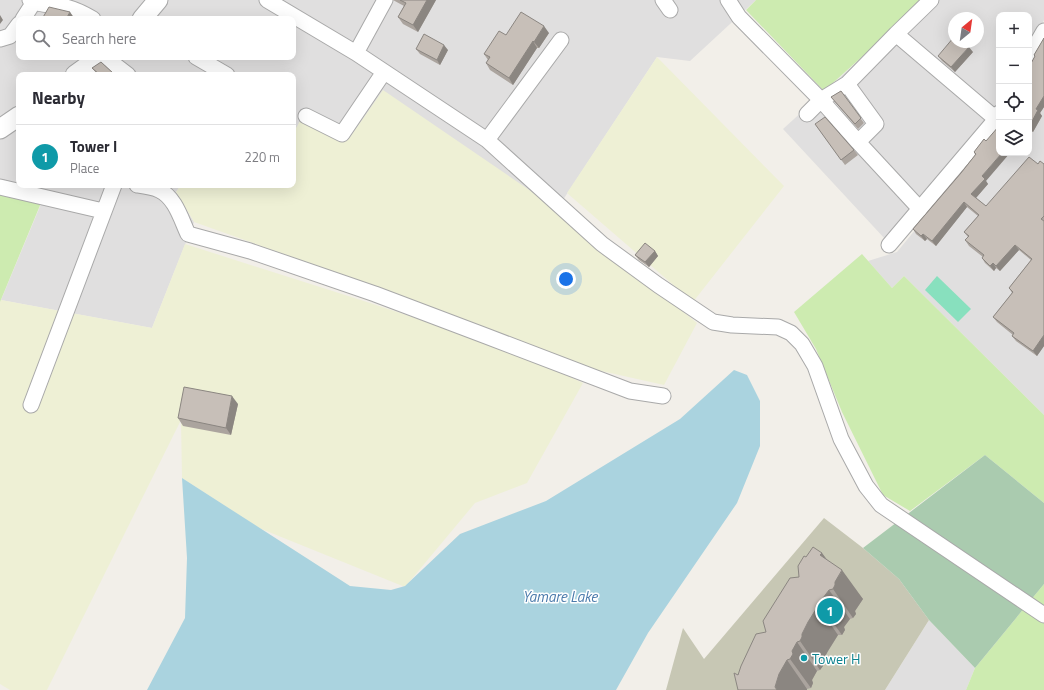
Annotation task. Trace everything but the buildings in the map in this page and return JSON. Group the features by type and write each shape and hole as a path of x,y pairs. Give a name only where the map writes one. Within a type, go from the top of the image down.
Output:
{"street":[{"path":"145,16 158,0"},
{"path":"267,0 294,16"},
{"path":"356,53 385,0"},
{"path":"728,0 739,17 821,100 920,209"},
{"path":"807,114 821,100 847,84 931,0"},
{"path":"24,16 32,1 80,11 88,16"},
{"path":"296,17 356,53 487,140 602,244 658,285 713,322 732,325 778,327 791,333 802,344 814,366 841,439 866,486 881,505 1044,615"},
{"path":"0,39 10,36 16,28"},
{"path":"1032,52 1044,31"},
{"path":"896,34 996,114"},
{"path":"487,140 561,40"},
{"path":"79,72 96,60"},
{"path":"110,60 124,72"},
{"path":"201,60 222,72"},
{"path":"306,116 342,134 384,72"},
{"path":"847,84 876,124 858,142"},
{"path":"0,129 16,118"},
{"path":"889,245 996,118"},
{"path":"0,187 103,211"},
{"path":"31,404 113,188"},
{"path":"152,188 157,189 169,197 174,203 188,234 250,252 375,294 630,392 663,396"}],"shaded area":[{"path":"0,0 756,0 690,61 657,57 557,209 348,141 301,120 296,129 296,72 16,72 16,188 179,188 176,192 194,222 152,328 1,300 41,204 0,193"},
{"path":"925,0 1044,0 1044,20 1032,42 1032,12 996,12 996,111 991,120 885,239 783,129"},
{"path":"1044,45 1044,415 904,276 892,288 868,261 897,252 996,132 996,156 1032,156 1032,67"},
{"path":"657,57 784,186 693,302 567,193"},
{"path":"383,90 557,209 697,323 664,385 579,366 421,303 194,222 176,192 179,188 296,188 296,128 301,119 348,140"},
{"path":"185,244 515,351 583,383 527,483 475,503 405,587 259,528 182,478 181,420 47,690 10,690 0,684 0,302 1,300 152,328"},
{"path":"824,518 863,548 899,579 929,620 885,690 666,690 683,628 704,659"},
{"path":"929,620 975,668 966,690 885,690"}],"green space":[{"path":"756,0 925,0 824,91 746,10"},
{"path":"0,193 41,203 0,302"},
{"path":"862,254 892,288 904,276 1044,415 1044,503 985,455 910,511 883,495 842,412 816,349 794,312"},
{"path":"937,276 971,309 958,322 925,290"},
{"path":"985,455 1044,503 1044,584 975,668 929,620 899,579 863,548"},
{"path":"1044,584 1044,690 966,690 975,668"}],"water":[{"name":"Yamare Lake","path":"734,370 747,375 760,401 760,446 737,503 648,633 616,690 147,690 185,618 187,558 182,478 350,586 391,590 405,586 460,534 546,501 680,419"}],"place":[{"name":"Tower I","path":"830,611"},
{"name":"Tower H","path":"804,658"}]}
